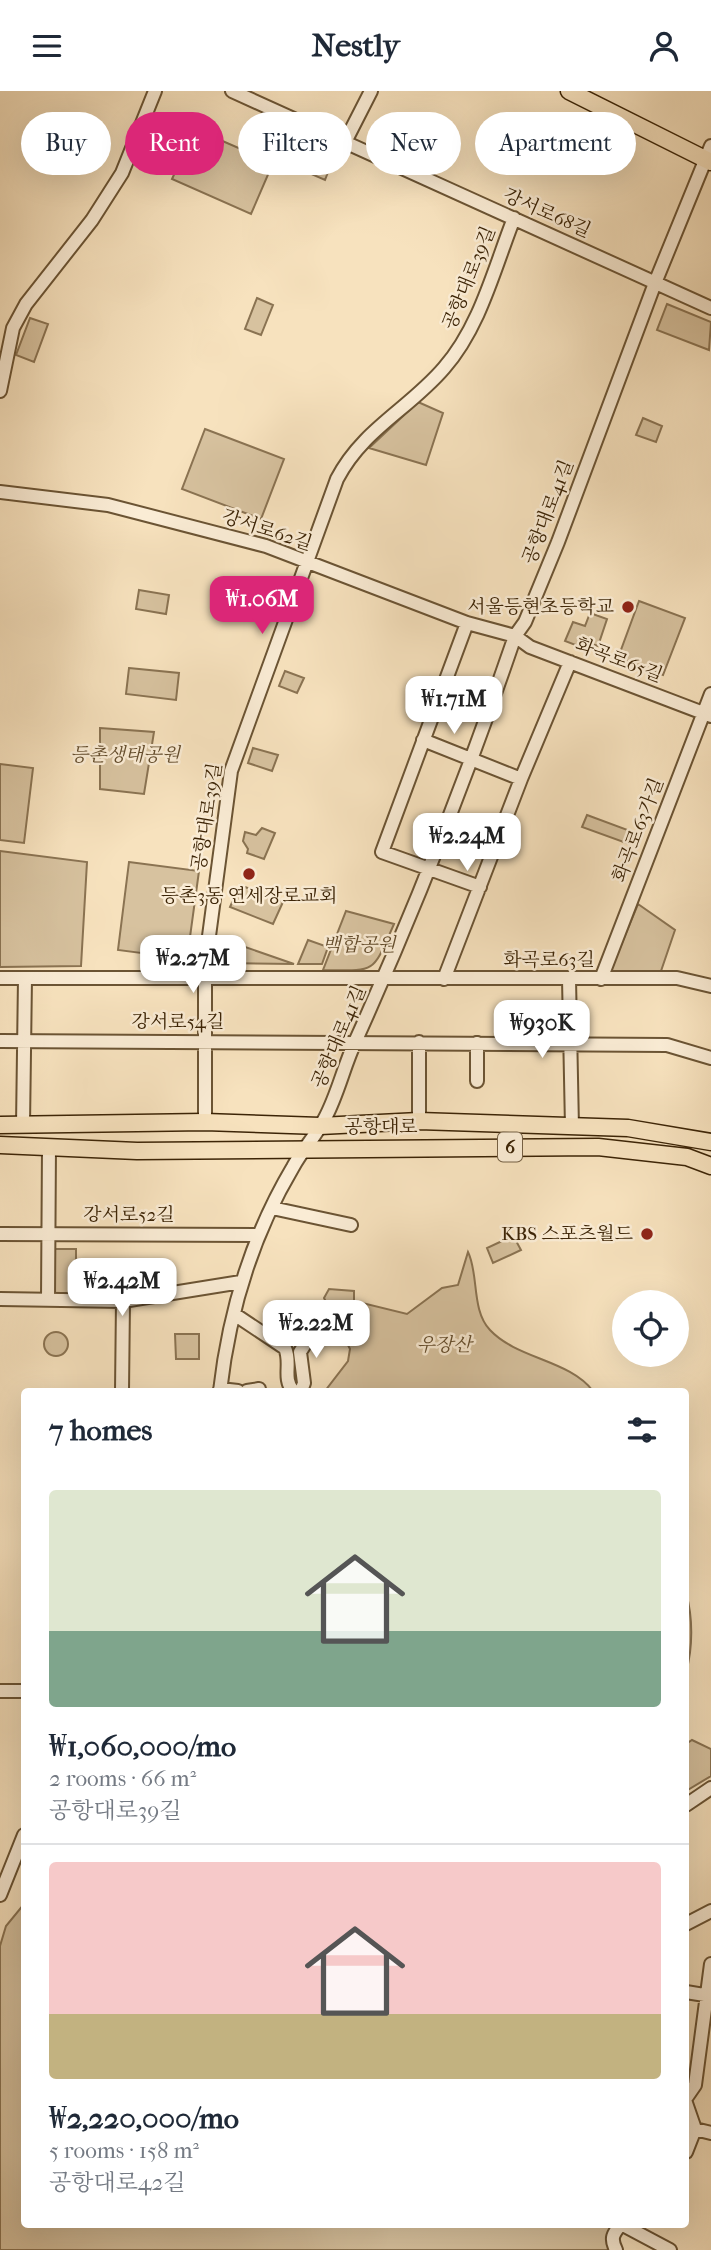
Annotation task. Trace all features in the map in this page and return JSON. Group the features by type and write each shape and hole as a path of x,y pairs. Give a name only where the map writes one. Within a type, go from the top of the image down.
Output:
{"main road":[{"path":"569,91 709,156"},
{"name":"공항대로","path":"0,1125 205,1122 320,1126 419,1122 628,1128 711,1142"},
{"name":"공항대로","path":"0,1145 150,1151 283,1150 308,1147 597,1147 687,1157 711,1166"}],"street":[{"path":"0,391 13,328 26,304 92,220 122,173 155,91"},
{"name":"강서로68길","path":"232,91 279,112"},
{"path":"352,128 371,91"},
{"name":"강서로68길","path":"352,145 711,308"},
{"name":"공항대로41길","path":"220,1388 240,1282 259,1235 293,1166 320,1126 430,872 472,762 514,636 525,622 558,542 655,283 709,156"},
{"name":"공항대로39길","path":"205,1122 205,979 231,771 337,479 350,454 436,377 463,345 514,218"},
{"name":"강서로62길","path":"0,492 108,505 266,546 467,623 514,636"},
{"path":"467,623 382,852 430,872 480,887"},
{"name":"화곡로65길","path":"514,636 530,647 707,714"},
{"path":"444,979 521,779 570,662"},
{"name":"화곡로63가길","path":"601,979 707,714 711,694"},
{"path":"423,740 472,762 521,779"},
{"name":"화곡로63길","path":"0,978 677,978 711,986"},
{"path":"23,1125 25,978"},
{"path":"569,979 572,1128"},
{"name":"강서로54길","path":"0,1041 355,1041 667,1045 711,1058"},
{"name":"공항대로","path":"419,1042 419,1122"},
{"path":"477,1043 477,1081"},
{"path":"48,1300 49,1147"},
{"path":"272,1208 351,1225"},
{"name":"강서로52길","path":"0,1234 259,1235"},
{"path":"0,1299 123,1301 240,1282"},
{"path":"122,1388 123,1301"},
{"path":"234,1314 285,1348 289,1355 287,1377 292,1388"},
{"path":"302,1388 304,1383 300,1352 321,1319"},
{"path":"0,1691 21,1691"},
{"path":"689,1803 711,1788"},
{"path":"0,1895 21,1842"},
{"path":"689,1922 711,1911"},
{"path":"689,2095 695,2085 709,1996 711,1963"},
{"path":"689,1993 709,1996"},
{"path":"689,2110 695,2129 689,2144"},
{"path":"695,2129 711,2133"},
{"path":"616,2250 612,2241 618,2228"},
{"path":"629,2228 670,2250"}],"green space":[{"path":"224,142 238,148 238,175 268,175 251,214 172,179 174,175 224,175"},
{"path":"314,175 327,175 325,180"},
{"path":"257,298 273,305 261,335 245,329"},
{"path":"667,304 711,322 709,350 657,330"},
{"path":"30,318 48,324 34,362 16,355"},
{"path":"418,402 443,413 426,465 369,448"},
{"path":"643,418 662,426 656,442 636,435"},
{"path":"205,429 284,459 261,519 182,489"},
{"path":"139,590 169,595 166,614 136,609"},
{"path":"639,601 685,618 663,675 618,658"},
{"path":"590,613 607,619 598,646 580,640 578,646 565,641 573,622 585,626"},
{"path":"129,668 179,673 176,700 126,694"},
{"path":"285,671 304,678 297,693 279,686"},
{"name":"등촌생태공원","path":"100,728 154,732 144,794 100,789"},
{"path":"253,748 278,755 272,771 248,763"},
{"path":"0,764 33,768 24,843 0,840"},
{"path":"587,815 633,832 629,844 582,827"},
{"path":"262,828 275,833 264,859 247,853 248,849 243,841 245,832 256,835"},
{"path":"0,851 87,862 81,966 0,967"},
{"path":"129,862 199,871 187,959 118,950"},
{"path":"240,885 283,902 273,924 230,907"},
{"path":"638,904 675,930 661,971 610,972"},
{"name":"백합공원","path":"346,911 394,924 376,961 370,966 354,970 323,970"},
{"path":"225,940 294,964 221,963"},
{"path":"308,940 328,947 322,964 298,964"},
{"path":"515,1239 521,1250 493,1263 487,1248"},
{"path":"54,1249 76,1249 76,1294 54,1293"},
{"name":"우장산","path":"468,1252 480,1312 490,1330 514,1347 571,1372 590,1388 327,1388 348,1361 350,1349 324,1298 329,1289 354,1291 354,1301 407,1314 442,1288 458,1285"},
{"path":"56,1332 65,1335 68,1344 65,1353 56,1356 47,1353 44,1344 47,1335"},
{"path":"175,1334 199,1334 199,1359 176,1359"},
{"path":"689,1607 691,1632 689,1658"},
{"path":"692,1740 711,1749 711,1776 689,1789 689,1742"},
{"path":"21,1908 21,2228 615,2228 607,2237 612,2250 0,2250 0,1946 6,1926"}],"place":[{"name":"서울등현초등학교","path":"628,607"},
{"name":"등촌3동 연세장로교회","path":"249,874"},
{"name":"KBS 스포츠월드","path":"647,1234"}]}
